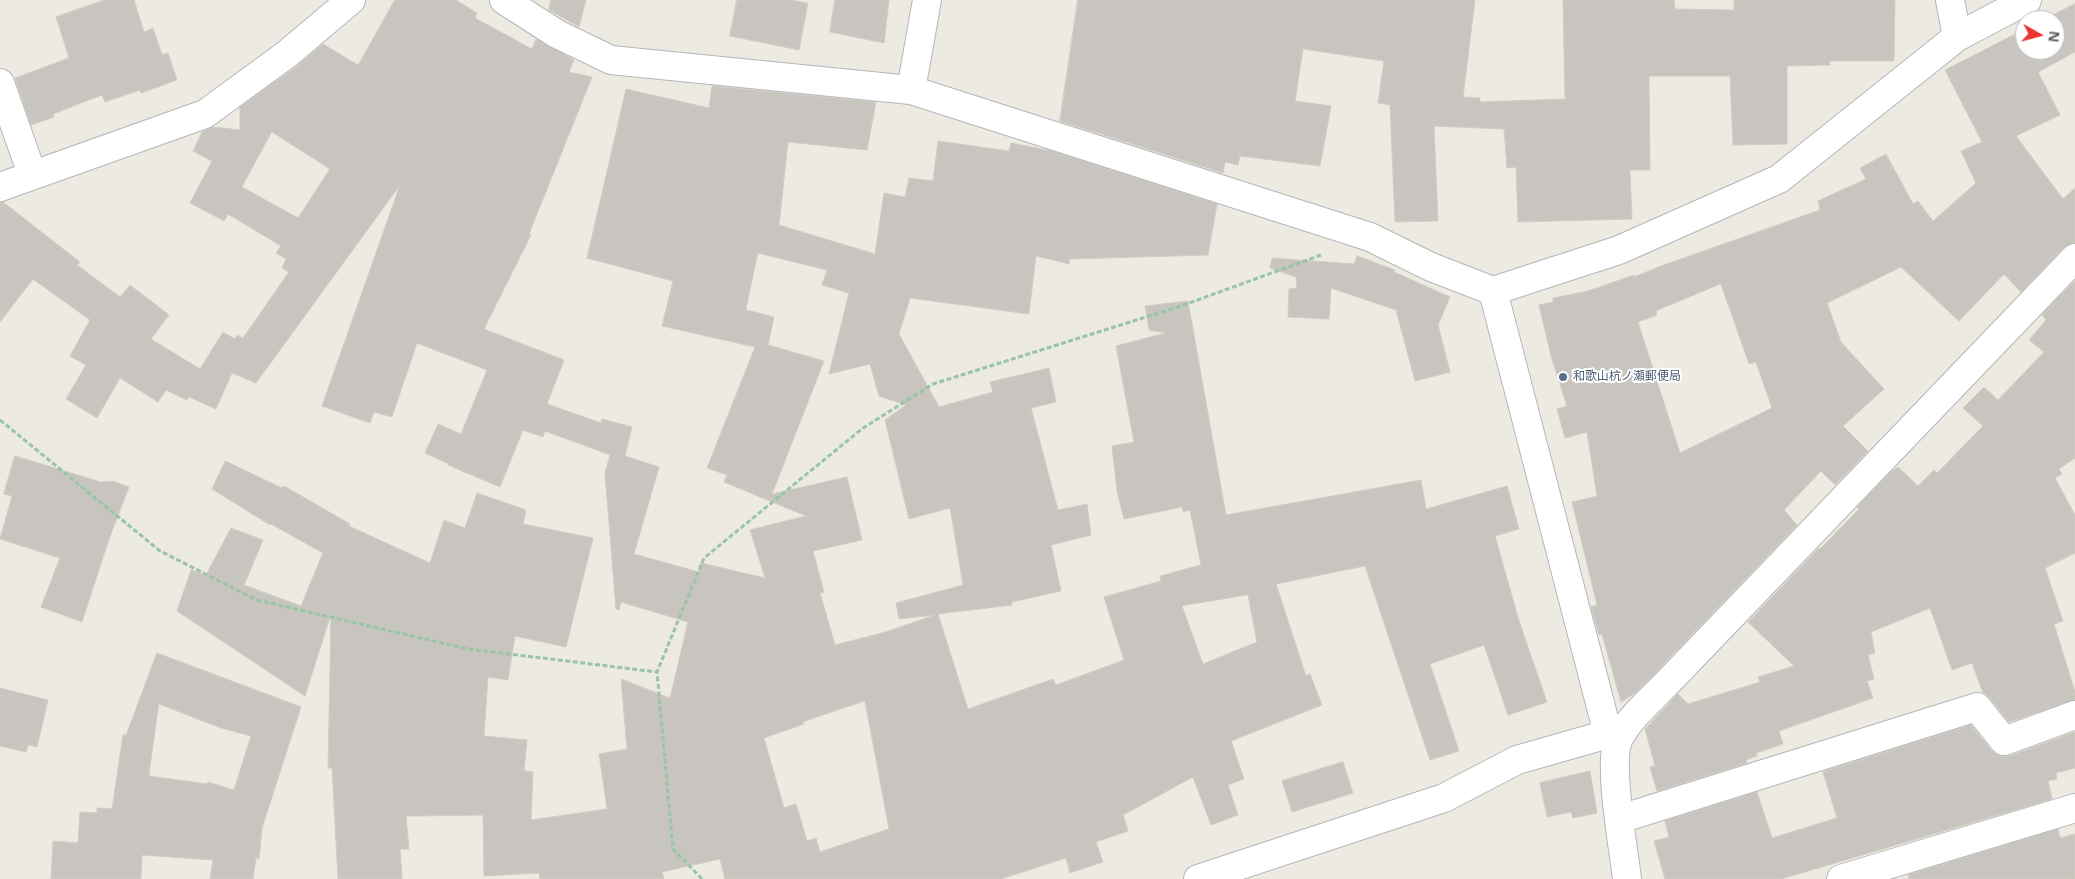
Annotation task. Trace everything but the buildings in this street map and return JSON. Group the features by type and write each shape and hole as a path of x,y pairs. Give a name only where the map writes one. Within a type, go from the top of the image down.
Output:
{"street":[{"path":"0,187 32,174 205,114 287,54 352,0"},
{"path":"504,0 557,34 611,60 911,90 1370,237 1431,267 1493,291 1619,250 1779,180 1957,37 2027,0"},
{"path":"911,90 927,0"},
{"path":"1950,0 1957,37"},
{"path":"0,83 32,174"},
{"path":"1198,879 1444,798 1517,760 1613,737 1633,720 2075,258"},
{"path":"1493,291 1613,737 1614,775 1627,879"},
{"path":"1620,819 1977,707 2004,742 2075,715"},
{"path":"1841,879 2075,808"}],"path":[{"path":"702,879 673,849 657,672 704,558 863,428 933,384 1181,306 1325,253"},
{"path":"0,420 160,551 257,600 468,649 657,672"}],"place":[{"name":"和歌山杭ノ瀬郵便局","path":"1563,377"}]}
